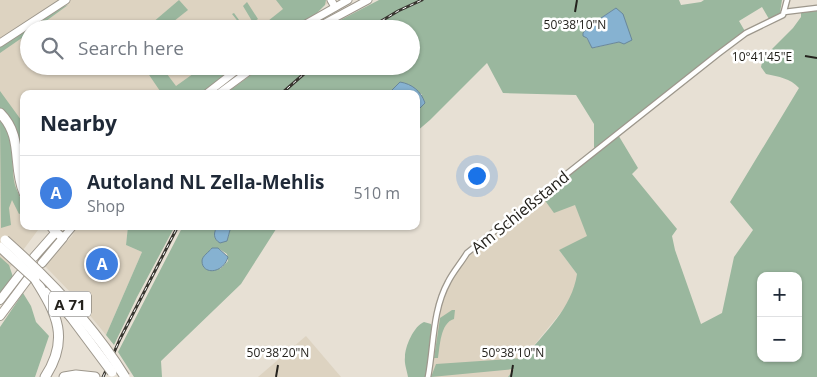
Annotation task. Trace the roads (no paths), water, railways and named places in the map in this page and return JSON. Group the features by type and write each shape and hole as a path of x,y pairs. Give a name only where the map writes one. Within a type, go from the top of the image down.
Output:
{"highway":[{"path":"0,113 10,126 16,140 20,181"},
{"name":"A 71","path":"2,241 31,280 71,317 115,377"},
{"name":"A 71","path":"2,241 35,268 76,310 99,338 125,377"},
{"path":"31,280 53,308 59,332 56,354 44,377"},
{"path":"64,377 76,375 95,377"}],"main road":[{"path":"35,20 66,0"},
{"path":"311,20 337,4 348,0"},
{"path":"329,20 368,0"},
{"path":"337,4 348,10"},
{"path":"332,18 336,15 337,4"},
{"path":"0,43 20,30"},
{"path":"211,90 230,75"},
{"path":"223,90 244,75"},
{"path":"34,257 58,231"},
{"path":"42,263 58,231"},
{"path":"0,300 20,274"},
{"path":"0,316 31,280"}],"street":[{"path":"786,0 784,12 817,8"},
{"name":"Am Schießstand","path":"428,377 436,319 441,300 448,282 467,253 746,33 783,15 784,12"}],"water":[{"path":"616,8 623,14 632,40 624,44 619,42 592,48 587,38 583,36 583,33 589,26"},
{"path":"400,82 412,86 416,90 392,90"},
{"path":"420,94 421,95 425,103 420,108"},
{"path":"230,230 227,241 220,243 216,240 215,231"},
{"path":"212,248 218,248 228,257 222,267 213,271 205,269 202,261"}],"railway":[{"path":"383,20 422,0"},
{"path":"286,90 303,75"},
{"path":"103,377 120,339 176,230"}],"place":[{"name":"Autoland NL Zella-Mehlis","path":"102,264"}]}
